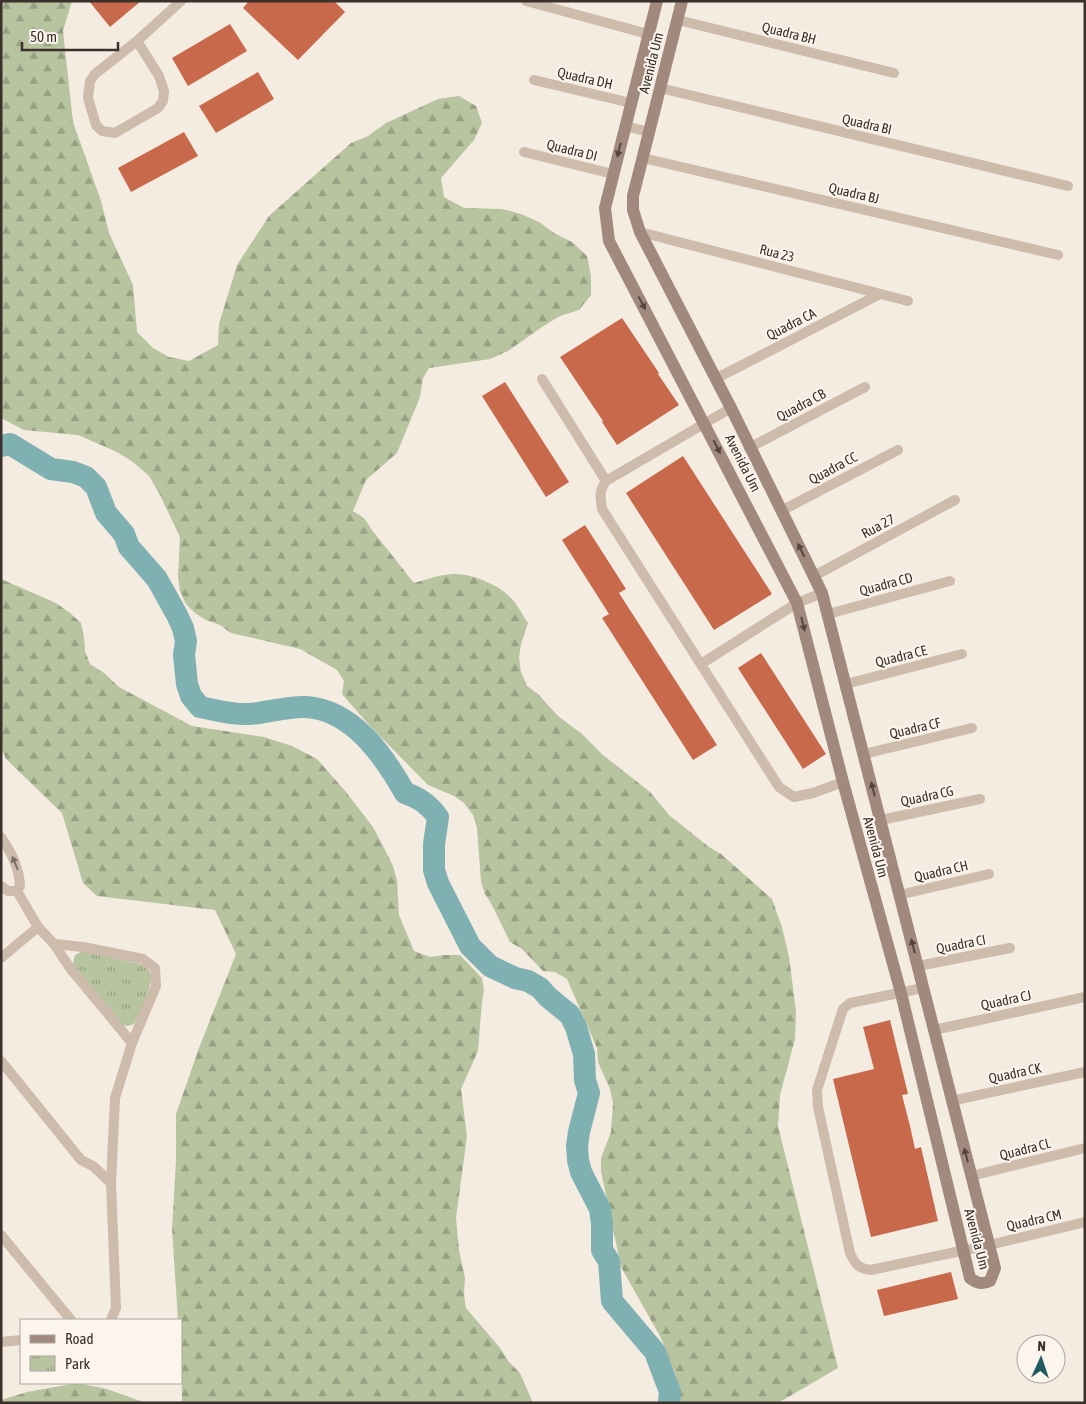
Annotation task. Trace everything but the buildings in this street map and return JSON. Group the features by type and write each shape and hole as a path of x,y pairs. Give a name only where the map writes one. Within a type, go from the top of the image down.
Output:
{"street":[{"path":"137,41 159,76 164,91 163,101 158,108 115,133 102,131 96,125 88,98 90,81 95,74 137,41 181,1"},
{"path":"526,1 648,34"},
{"name":"Avenida Um","path":"657,1 605,208 609,241 705,422 797,603 843,782 901,993 970,1278 976,1283 986,1284 990,1281 995,1268 822,593 749,448 731,408 640,232 633,210 649,132 682,1"},
{"name":"Quadra BH","path":"678,20 894,73"},
{"name":"Quadra DH","path":"534,80 631,103"},
{"name":"Quadra BI","path":"660,88 1068,186"},
{"path":"625,126 649,132"},
{"name":"Quadra DI","path":"524,152 613,174"},
{"name":"Quadra BJ","path":"643,158 1058,255"},
{"name":"Rua 23","path":"640,232 908,301"},
{"name":"Quadra CA","path":"715,379 880,294"},
{"path":"542,379 606,481"},
{"name":"Quadra CB","path":"749,448 866,387"},
{"path":"731,408 606,481 601,489 602,509 779,787 794,797 813,794 843,782"},
{"name":"Quadra CC","path":"781,511 898,450"},
{"name":"Rua 27","path":"814,576 955,500"},
{"name":"Quadra CD","path":"828,614 950,581"},
{"path":"701,664 797,603 822,593"},
{"name":"Quadra CE","path":"846,684 962,654"},
{"name":"Quadra CF","path":"864,754 972,728"},
{"name":"Quadra CG","path":"881,820 980,799"},
{"path":"1,836 16,862 20,875 20,886 17,891"},
{"name":"Quadra CH","path":"899,895 990,874"},
{"path":"1,886 8,891 17,891"},
{"path":"17,891 38,927 54,944 70,968 132,1043"},
{"path":"1,958 38,927"},
{"path":"54,944 83,946 143,959 155,968 156,986 132,1043 115,1098 111,1183 116,1308 111,1319"},
{"name":"Quadra CI","path":"918,966 1010,948"},
{"name":"Quadra CM","path":"923,988 858,1000 843,1010 818,1090 818,1107 850,1253 855,1264 863,1269 871,1270 1085,1222"},
{"name":"Quadra CJ","path":"934,1030 1085,997"},
{"path":"1,1061 81,1160 93,1166 111,1183"},
{"name":"Quadra CK","path":"951,1100 1085,1072"},
{"name":"Quadra CL","path":"971,1176 1085,1148"},
{"path":"1,1235 70,1319"},
{"path":"1,1342 20,1340"}],"green space":[{"path":"1,1 72,1 63,31 73,122 101,201 109,233 133,285 137,332 153,348 169,357 189,361 218,345 219,324 237,265 269,216 351,143 368,136 386,123 438,99 459,96 476,106 482,123 474,140 441,178 444,197 464,208 502,209 521,214 539,222 554,233 572,242 587,256 591,276 591,295 579,310 560,316 508,351 490,359 429,368 423,378 420,397 397,453 366,480 353,511 364,518 414,583 445,575 462,574 492,584 510,597 528,623 521,644 519,658 521,672 527,686 603,755 650,792 669,815 709,847 721,854 772,899 782,927 789,957 796,1011 795,1039 780,1095 778,1126 838,1368 778,1403 679,1403 676,1376 661,1338 621,1267 601,1171 601,1158 611,1132 613,1103 610,1089 598,1062 597,1048 567,979 555,972 543,971 522,949 510,942 485,894 481,882 477,828 473,815 464,803 454,796 428,785 370,726 342,694 344,681 337,670 300,649 231,633 220,625 206,620 195,613 186,604 180,591 178,577 180,537 149,476 133,462 117,452 78,435 24,430 1,418"},
{"path":"1,579 56,603 81,623 85,651 90,664 104,673 119,687 192,726 264,737 292,746 317,759 346,792 373,827 393,866 397,880 399,915 414,951 430,957 460,955 482,978 484,990 478,1051 461,1089 467,1136 456,1218 459,1250 465,1278 464,1294 466,1308 520,1373 533,1403 180,1403 182,1400 182,1319 178,1319 172,1228 176,1161 176,1114 199,1048 236,954 215,910 97,896 83,883 62,813 6,759 1,748"},
{"path":"83,951 140,964 148,969 151,975 150,986 143,1007 134,1024 122,1025 74,967 75,955"},
{"path":"71,1384 82,1384 107,1389 146,1403 1,1403 1,1400 27,1392"}],"waterway":[{"path":"1,446 10,444 51,469 73,472 86,477 96,487 106,513 124,534 129,547 157,579 177,615 186,641 184,655 187,684 191,696 200,707 243,714 306,707 323,710 338,716 365,737 377,750 405,793 424,802 438,817 434,844 434,870 438,883 470,946 490,966 515,978 528,981 540,988 570,1015 576,1027 584,1054 585,1080 589,1093 579,1132 578,1160 581,1172 600,1209 602,1250 609,1261 612,1301 655,1352 670,1392 669,1403"}]}
